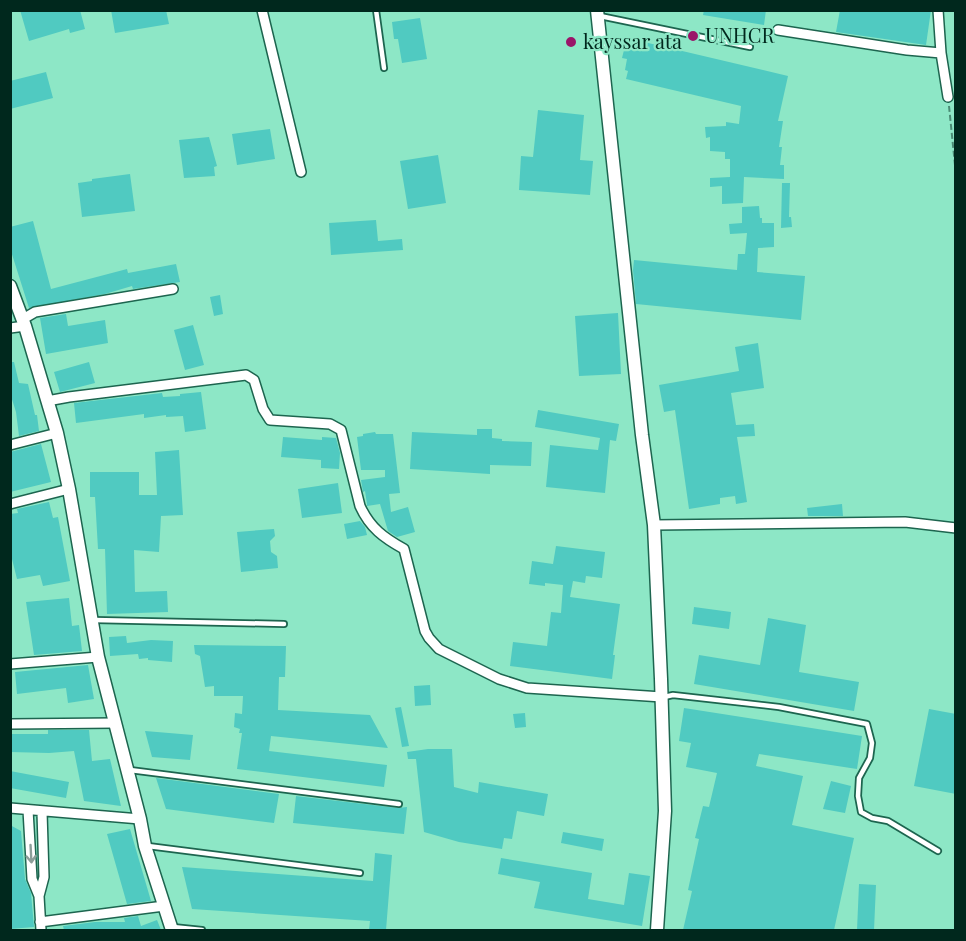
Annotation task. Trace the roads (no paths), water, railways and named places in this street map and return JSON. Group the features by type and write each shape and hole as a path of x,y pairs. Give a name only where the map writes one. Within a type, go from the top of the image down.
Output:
{"street":[{"path":"262,10 301,172"},
{"path":"938,10 941,53 948,97"},
{"path":"597,13 642,435 654,525 665,811 657,930"},
{"path":"778,30 941,53"},
{"path":"10,286 24,323 57,433 98,657 145,846 171,929"},
{"path":"10,328 24,323 36,312 172,290"},
{"path":"47,401 246,375 251,377 265,414 270,420 330,424 343,434 360,506 364,515 382,537 404,549 425,631 434,644 499,679 527,688 662,697"},
{"path":"10,445 57,433"},
{"path":"10,504 69,489"},
{"path":"654,525 905,522 956,528"},
{"path":"10,664 98,657"},
{"path":"10,724 115,723"},
{"path":"10,808 140,819"},
{"path":"28,810 32,879 39,896 40,926 164,906"},
{"path":"39,896 44,877 42,812"}],"lane":[{"path":"376,10 384,68"},
{"path":"597,13 750,47"},
{"path":"92,620 284,624"},
{"path":"662,697 674,695 779,708 867,724 872,742 870,758 859,778 858,796 861,812 872,818 888,821 938,851"},
{"path":"127,770 399,804"},
{"path":"145,846 360,873"},
{"path":"171,929 202,930"}],"place":[{"name":"UNHCR","path":"693,36"},
{"name":"kayssar ata","path":"571,42"}]}
